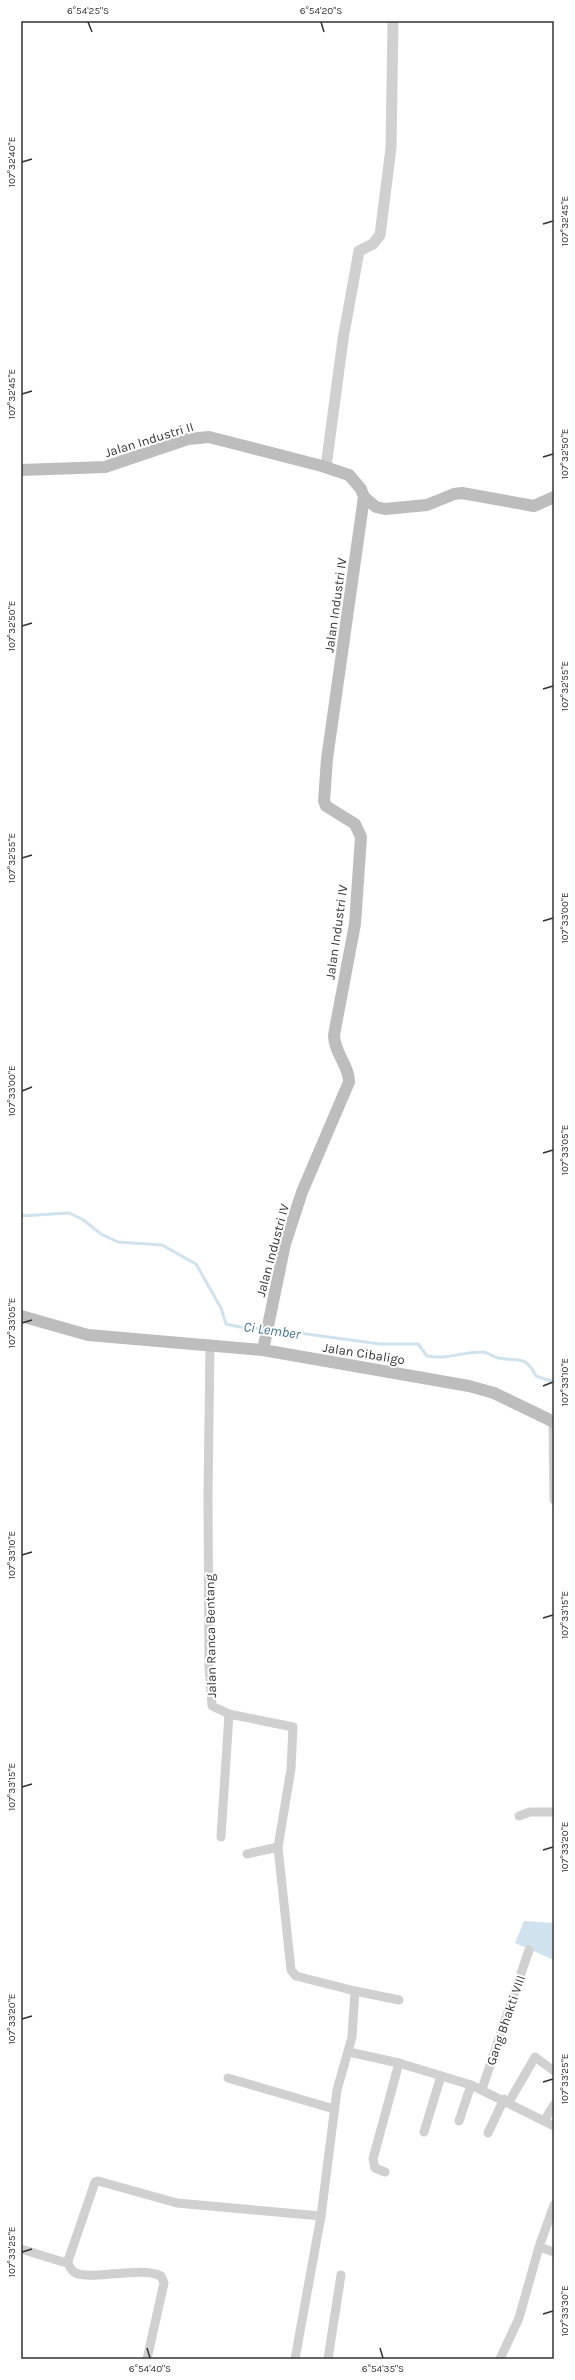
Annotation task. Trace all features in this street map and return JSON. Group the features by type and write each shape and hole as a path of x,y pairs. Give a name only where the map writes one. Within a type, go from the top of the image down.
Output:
{"main road":[{"name":"Jalan Industri II","path":"21,470 105,467 125,462 188,439 209,437 326,467 349,475 361,489 364,496 376,507 385,510 427,505 454,494 462,493 534,506 554,497"},
{"name":"Jalan Industri IV","path":"263,1350 285,1244 302,1192 349,1082 349,1074 336,1047 334,1035 354,924 361,838 355,824 328,809 324,801 327,759 364,496"},
{"name":"Jalan Cibaligo","path":"21,1316 88,1335 210,1344 263,1350 469,1386 494,1393 554,1422"}],"street":[{"path":"326,467 343,339 359,251 373,244 380,235 391,148 393,21"},
{"name":"Jalan Ranca Bentang","path":"210,1344 208,1666 212,1706 229,1714 293,1727 290,1769 278,1847 290,1970 296,1976 355,1991 399,2000"},
{"path":"554,1422 554,1500"},
{"path":"221,1837 229,1714"},
{"path":"519,1816 530,1812 554,1812"},
{"path":"247,1854 278,1847"},
{"name":"Gang Bhakti VIII","path":"482,2089 529,1950"},
{"path":"295,2359 320,2216 334,2109 341,2072 349,2052 355,1991"},
{"path":"349,2052 399,2063 471,2085 482,2089 554,2126"},
{"path":"488,2134 506,2101 535,2057 554,2071"},
{"path":"385,2172 375,2168 373,2159 399,2063"},
{"path":"424,2132 441,2076"},
{"path":"228,2078 334,2109"},
{"path":"459,2121 471,2085"},
{"path":"544,2121 554,2105"},
{"path":"66,2262 95,2182 98,2181 177,2203 320,2216"},
{"path":"500,2359 518,2318 538,2248 554,2205"},
{"path":"538,2248 554,2252"},
{"path":"21,2249 66,2262 73,2271 83,2275 130,2273 161,2276 164,2283 147,2359"},
{"path":"328,2359 341,2275"}],"water":[{"path":"524,1921 554,1923 554,1960 515,1943"}],"waterway":[{"name":"Ci Lember","path":"21,1216 69,1213 82,1219 101,1234 118,1242 162,1245 196,1264 221,1308 226,1324 264,1329"},
{"name":"Ci Lember","path":"270,1329 380,1344 418,1344 427,1356 434,1357 483,1352 498,1358 520,1360 528,1364 536,1376 554,1382"}]}
